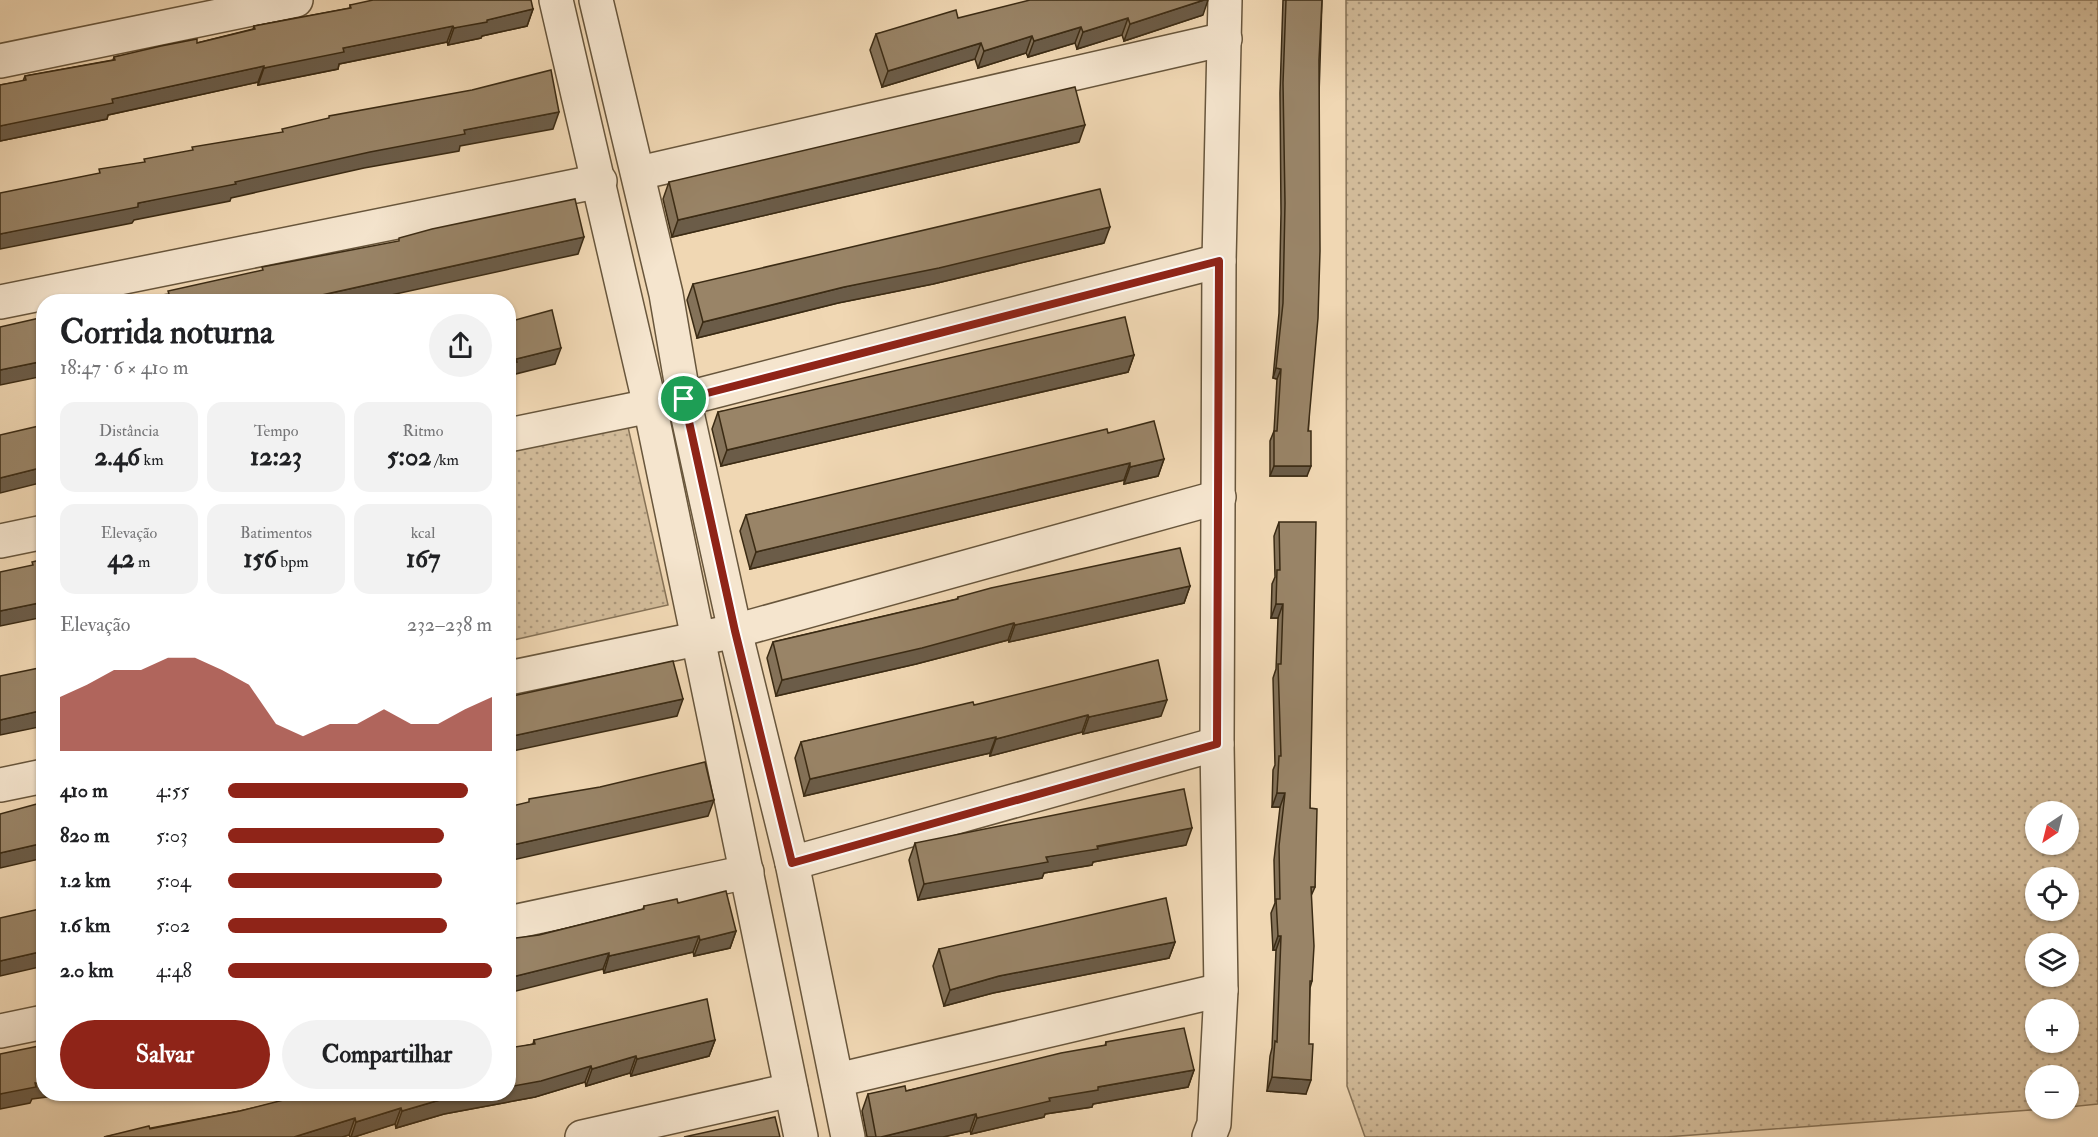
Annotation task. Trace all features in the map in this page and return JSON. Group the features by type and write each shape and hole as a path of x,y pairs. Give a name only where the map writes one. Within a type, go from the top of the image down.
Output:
{"street":[{"path":"0,61 296,0"},
{"path":"556,0 600,181 700,638 801,1137"},
{"path":"596,0 666,294 684,399 735,631 792,863 848,1137"},
{"path":"1209,1137 1214,1124 1221,990 1217,744 1219,261 1225,0"},
{"path":"639,173 1225,39"},
{"path":"40,294 600,181"},
{"path":"684,399 1219,261"},
{"path":"0,302 36,295"},
{"path":"516,433 650,406"},
{"path":"516,676 735,631 1219,497"},
{"path":"0,541 36,534"},
{"path":"792,863 1217,744"},
{"path":"0,785 36,778"},
{"path":"516,921 747,872"},
{"path":"837,1080 1221,990"},
{"path":"0,1031 36,1024"},
{"path":"582,1137 791,1090"}],"shaded area":[{"path":"1346,0 2098,0 2098,1104 2079,1106 2079,1065 2025,1065 2025,1110 1666,1137 1365,1137 1347,1086"},
{"path":"626,418 668,605 516,639 516,444"}],"building":[{"path":"373,0 531,0 533,9 487,20 487,22 454,28 453,26 343,48 344,52 264,68 264,66 112,99 113,103 0,126 0,85 26,80 25,76 115,60 114,57 197,39 197,43 255,29 254,26 351,8 350,5"},
{"path":"1030,0 1204,0 1130,24 1128,18 1083,32 1081,27 1034,41 1032,36 984,51 981,43 888,71 876,34 956,10 958,18"},
{"path":"1286,0 1322,0 1319,60 1320,251 1318,318 1308,431 1311,431 1311,466 1274,466 1274,431 1277,431 1281,369 1276,368 1283,303 1285,203 1283,83"},
{"path":"551,70 559,112 464,130 465,134 370,152 235,182 236,184 138,203 138,207 0,234 0,193 100,173 99,169 145,162 144,159 193,150 192,147 283,132 282,129 329,118 329,116 472,90"},
{"path":"1075,87 1085,125 678,220 669,182"},
{"path":"1100,189 1110,227 939,268 844,287 703,322 693,284"},
{"path":"575,199 584,237 326,294 169,294 168,291 263,270 262,267 399,241 399,238"},
{"path":"552,310 561,348 516,359 516,320"},
{"path":"1125,317 1134,355 727,450 718,412"},
{"path":"36,319 36,363 0,370 0,327"},
{"path":"1154,421 1164,459 1130,467 1130,463 756,552 746,515 1107,429 1108,433"},
{"path":"36,427 36,469 0,478 0,435"},
{"path":"1279,522 1316,522 1310,808 1317,809 1315,887 1311,887 1314,946 1312,981 1310,981 1309,1044 1313,1044 1311,1080 1272,1077 1275,1041 1277,1042 1281,936 1278,936 1276,899 1280,899 1279,846 1285,793 1277,793 1279,756 1281,756 1278,664 1281,664 1283,604 1276,604 1277,570 1280,570"},
{"path":"1180,548 1190,586 1015,625 1014,623 922,648 782,680 773,642 958,599 958,597 991,588"},
{"path":"36,561 36,604 0,611 0,572 33,565 32,562"},
{"path":"1158,660 1167,700 1089,717 1088,715 996,739 996,737 810,779 801,742 973,702 974,705"},
{"path":"673,661 683,699 516,735 516,695"},
{"path":"36,669 36,712 0,720 0,676"},
{"path":"705,762 714,800 516,844 516,805 529,802 529,799 600,787"},
{"path":"1184,789 1192,828 1097,846 1098,849 1046,857 1048,862 924,884 915,843"},
{"path":"36,804 36,845 0,853 0,814"},
{"path":"726,891 736,931 700,940 699,936 609,956 609,953 516,976 516,938 539,935 644,909 644,906 677,899 678,903"},
{"path":"1166,898 1175,942 999,976 950,990 939,949"},
{"path":"36,910 36,953 0,961 0,918"},
{"path":"707,999 715,1040 637,1059 636,1056 592,1069 591,1066 541,1081 516,1086 516,1047 535,1044 534,1040"},
{"path":"1184,1028 1194,1070 1098,1087 1098,1090 1049,1098 1050,1101 977,1118 976,1114 876,1137 868,1094 905,1086 906,1091 1061,1053 1106,1045 1106,1042"},
{"path":"36,1047 36,1087 0,1094 0,1054"},
{"path":"279,1101 436,1101 402,1111 401,1108 356,1122 355,1118 294,1137 104,1137 149,1126 150,1129"},
{"path":"775,1117 780,1137 684,1137"}],"route":[{"path":"1219,261 1217,744 792,863 735,631 684,399 1219,261"}]}
